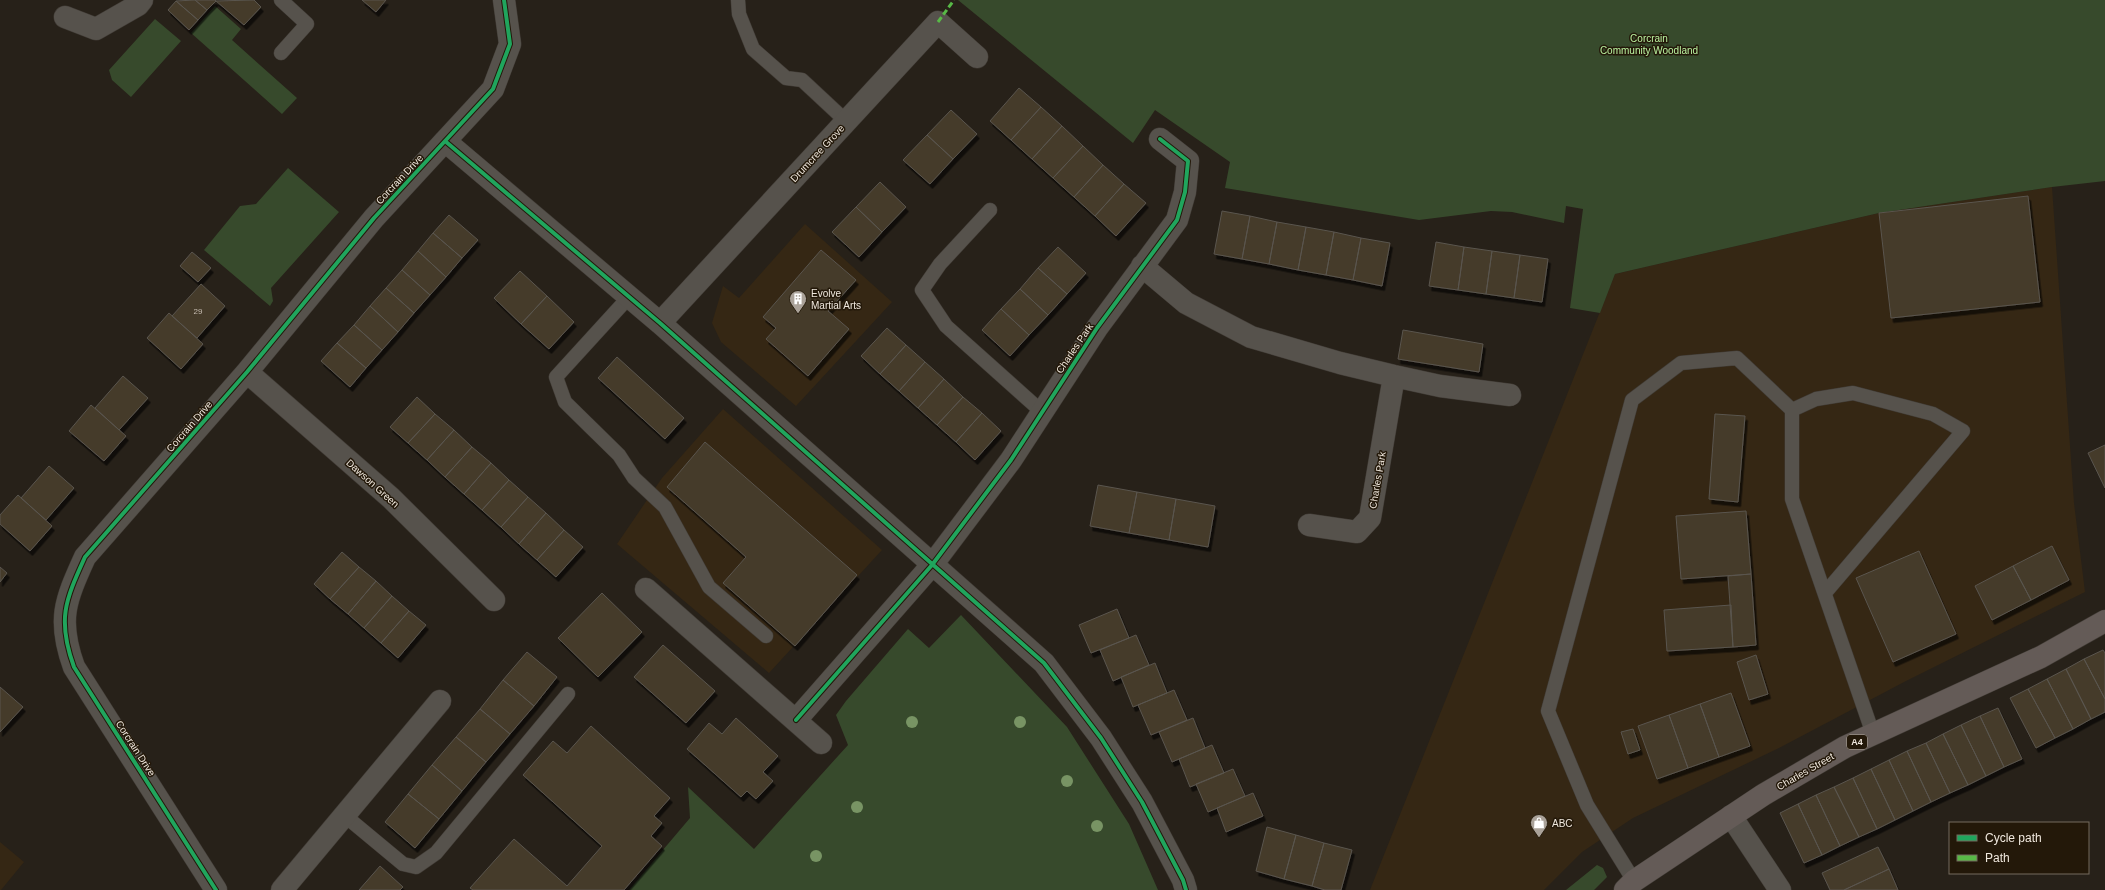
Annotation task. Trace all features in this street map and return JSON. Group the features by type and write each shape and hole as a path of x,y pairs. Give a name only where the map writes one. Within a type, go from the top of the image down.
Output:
{"main road":[{"name":"Charles Street","path":"1629,886 1731,816 1845,747 2041,657 2105,621"}],"street":[{"path":"66,17 96,29 138,5 142,0"},
{"name":"Corcrain Drive","path":"209,887 74,667 66,646 64,613 72,584 85,557 247,372 374,218 493,89 510,44 504,0"},
{"name":"Drumcree Grove","path":"660,323 938,22 977,57"},
{"name":"Charles Park","path":"796,720 932,565 1011,460 1041,411 1097,328 1178,220 1185,192 1188,161 1160,139"},
{"path":"445,142 660,323 1044,663 1102,738 1142,802 1183,880 1186,890"},
{"path":"1142,266 1186,303 1251,337 1340,363 1394,376 1440,386 1510,395"},
{"name":"Dawson Green","path":"247,372 391,498 494,600"},
{"name":"Charles Park","path":"1309,525 1357,532 1370,518 1394,376"},
{"path":"646,589 821,743"},
{"path":"282,890 440,701"},
{"path":"1731,816 1780,890"}],"lane":[{"path":"281,0 307,24 281,53"},
{"path":"738,0 739,14 753,49 786,78 802,80 846,121"},
{"path":"990,210 940,264 922,290 946,326 1041,411"},
{"path":"628,296 556,377 565,402 619,455 634,478 665,507 709,587 766,636"},
{"path":"1629,886 1587,805 1548,711 1632,400 1681,362 1737,358 1792,410 1792,499 1874,734"},
{"path":"1792,410 1816,399 1852,393 1933,414 1964,431 1825,593"},
{"path":"344,815 403,864 416,867 436,853 568,694"}],"shaded area":[{"path":"2052,187 2074,503 2085,592 1906,681 1779,748 1633,818 1582,852 1544,890 1370,890 1615,274 1879,213"},
{"path":"805,224 892,302 796,406 721,342 712,323 723,286 739,298"},
{"path":"723,409 882,550 769,673 617,544 662,478"},
{"path":"0,842 24,862 1,890 0,890"}],"green space":[{"name":"Corcrain Community Woodland","path":"958,0 2105,0 2105,181 2052,187 1879,213 1615,274 1600,313 1570,308 1583,209 1566,206 1564,223 1512,212 1491,211 1419,220 1225,188 1230,162 1155,110 1133,143"},
{"path":"215,6 241,29 232,40 297,98 282,114 191,33"},
{"path":"155,19 181,41 131,97 112,80 109,70"},
{"path":"288,168 339,212 271,288 273,301 270,306 204,250 240,206 256,204"},
{"path":"961,615 1067,727 1129,824 1158,890 629,890 690,818 688,787 754,849 848,745 836,715 846,701 908,629 929,648"},
{"path":"1597,865 1603,868 1607,877 1594,890 1566,890"}],"building":[{"path":"195,0 215,0 216,1 207,10"},
{"path":"195,0 207,10 198,20 176,1"},
{"path":"254,0 261,7 244,25 216,1"},
{"path":"362,0 386,0 376,12"},
{"path":"176,1 198,20 189,30 168,10"},
{"path":"1019,88 1041,107 1011,140 990,121"},
{"path":"1041,107 1062,126 1032,159 1011,140"},
{"path":"951,110 977,134 953,159 927,135"},
{"path":"1062,126 1083,146 1053,178 1032,159"},
{"path":"927,135 953,159 930,184 903,160"},
{"path":"1083,146 1103,165 1074,197 1053,178"},
{"path":"1103,165 1124,184 1095,216 1074,197"},
{"path":"880,182 906,207 882,232 856,207"},
{"path":"1124,184 1146,203 1116,236 1095,216"},
{"path":"2028,196 2040,302 1891,318 1879,213"},
{"path":"856,207 882,232 859,257 832,232"},
{"path":"1222,211 1250,216 1242,259 1214,254"},
{"path":"449,215 478,240 462,258 433,233"},
{"path":"1250,216 1277,222 1269,264 1242,259"},
{"path":"1277,222 1306,227 1298,270 1269,264"},
{"path":"1306,227 1334,232 1326,275 1298,270"},
{"path":"1334,232 1361,238 1353,280 1326,275"},
{"path":"433,233 462,258 446,277 418,251"},
{"path":"1361,238 1390,243 1382,286 1353,280"},
{"path":"1436,242 1464,247 1458,290 1429,286"},
{"path":"1058,247 1086,273 1067,294 1038,268"},
{"path":"1464,247 1492,251 1486,294 1458,290"},
{"name":"Evolve Martial Arts","path":"821,250 856,280 828,311 849,329 808,376 766,339 776,328 763,317"},
{"path":"418,251 446,277 430,295 402,270"},
{"path":"1492,251 1520,255 1514,298 1486,294"},
{"path":"192,252 211,268 198,282 180,266"},
{"path":"1520,255 1548,259 1542,302 1514,298"},
{"path":"1038,268 1067,294 1048,315 1020,289"},
{"path":"402,270 430,295 414,313 386,288"},
{"path":"520,271 547,296 521,324 494,298"},
{"path":"201,284 225,306 197,338 172,316"},
{"path":"386,288 414,313 398,332 370,306"},
{"path":"1020,289 1048,315 1029,335 1001,309"},
{"path":"547,296 574,322 549,349 521,324"},
{"path":"370,306 398,332 382,350 354,325"},
{"path":"1001,309 1029,335 1010,356 982,330"},
{"path":"169,313 203,344 181,369 147,338"},
{"path":"354,325 382,350 366,368 337,343"},
{"path":"887,328 906,345 880,374 861,356"},
{"path":"1403,330 1483,344 1479,372 1398,359"},
{"path":"337,343 366,368 350,387 321,361"},
{"path":"906,345 925,362 899,391 880,374"},
{"path":"617,357 684,418 665,439 598,378"},
{"path":"925,362 944,379 918,408 899,391"},
{"path":"123,376 148,398 119,430 95,408"},
{"path":"944,379 963,397 937,425 918,408"},
{"path":"417,397 435,414 408,443 390,427"},
{"path":"963,397 982,413 956,442 937,425"},
{"path":"91,405 126,436 104,461 69,431"},
{"path":"982,413 1001,431 975,460 956,442"},
{"path":"435,414 454,430 427,460 408,443"},
{"path":"1715,414 1745,416 1738,502 1709,499"},
{"path":"454,430 472,447 445,477 427,460"},
{"path":"705,442 857,575 795,646 723,583 746,557 667,487"},
{"path":"2105,445 2105,488 2088,453"},
{"path":"472,447 491,463 464,494 445,477"},
{"path":"491,463 509,480 482,510 464,494"},
{"path":"49,466 74,488 46,520 21,498"},
{"path":"509,480 528,497 501,527 482,510"},
{"path":"1098,485 1137,492 1129,533 1090,526"},
{"path":"1137,492 1176,499 1169,540 1129,533"},
{"path":"18,495 52,526 30,551 0,524 0,515"},
{"path":"528,497 546,513 519,544 501,527"},
{"path":"1176,499 1215,506 1208,547 1169,540"},
{"path":"1746,511 1751,574 1681,579 1676,516"},
{"path":"546,513 564,530 537,560 519,544"},
{"path":"564,530 583,547 556,577 537,560"},
{"path":"2052,546 2069,580 2031,600 2013,566"},
{"path":"1919,551 1956,634 1893,662 1856,578"},
{"path":"342,552 359,567 330,599 314,584"},
{"path":"2013,566 2031,600 1992,620 1975,586"},
{"path":"0,567 7,573 0,582"},
{"path":"359,567 376,581 348,614 330,599"},
{"path":"1751,574 1756,645 1733,647 1728,576"},
{"path":"376,581 392,596 364,628 348,614"},
{"path":"602,593 642,632 598,677 558,638"},
{"path":"392,596 409,611 381,643 364,628"},
{"path":"1731,605 1733,647 1667,651 1664,610"},
{"path":"1117,609 1129,638 1091,653 1079,625"},
{"path":"409,611 426,625 398,658 381,643"},
{"path":"1136,635 1149,665 1113,681 1100,650"},
{"path":"663,645 715,691 686,723 634,677"},
{"path":"2103,650 2105,653 2105,699 2084,659"},
{"path":"527,652 557,677 534,706 503,680"},
{"path":"1756,655 1768,694 1749,700 1737,662"},
{"path":"2084,659 2105,699 2105,712 2091,719 2066,669"},
{"path":"1155,663 1167,693 1133,707 1121,677"},
{"path":"2066,669 2091,719 2073,729 2047,679"},
{"path":"2047,679 2073,729 2055,738 2028,689"},
{"path":"503,680 534,706 510,734 480,709"},
{"path":"0,687 23,707 0,732"},
{"path":"2028,689 2055,738 2036,748 2010,698"},
{"path":"1174,690 1187,720 1151,735 1138,705"},
{"path":"1731,693 1750,746 1719,757 1700,704"},
{"path":"1700,704 1719,757 1688,768 1669,715"},
{"path":"1998,708 2022,759 2004,767 1980,716"},
{"path":"480,709 510,734 486,762 456,737"},
{"path":"1669,715 1688,768 1657,779 1638,726"},
{"path":"1980,716 2004,767 1986,776 1961,725"},
{"path":"736,718 778,756 763,772 773,781 756,799 747,791 741,797 687,749 709,723 722,734"},
{"path":"1193,718 1205,748 1172,762 1159,732"},
{"path":"1961,725 1986,776 1968,785 1943,734"},
{"path":"591,726 670,798 654,816 662,823 651,836 662,846 624,890 473,890 470,888 514,839 567,886 602,846 523,775 553,741 567,753"},
{"path":"1633,729 1640,750 1628,754 1621,732"},
{"path":"1943,734 1968,785 1950,793 1926,743"},
{"path":"456,737 486,762 462,791 432,765"},
{"path":"1926,743 1950,793 1931,802 1907,751"},
{"path":"1212,745 1224,773 1190,787 1179,759"},
{"path":"1907,751 1931,802 1913,811 1889,760"},
{"path":"1889,760 1913,811 1895,820 1871,769"},
{"path":"432,765 462,791 439,819 408,794"},
{"path":"1233,769 1245,796 1208,812 1196,784"},
{"path":"1871,769 1895,820 1877,829 1853,778"},
{"path":"1853,778 1877,829 1859,837 1834,787"},
{"path":"1834,787 1859,837 1840,846 1816,795"},
{"path":"1253,793 1263,816 1226,832 1217,808"},
{"path":"408,794 439,819 415,848 385,822"},
{"path":"1816,795 1840,846 1822,855 1798,804"},
{"path":"1798,804 1822,855 1804,863 1780,813"},
{"path":"1267,827 1296,835 1284,879 1256,871"},
{"path":"1296,835 1324,843 1312,886 1284,879"},
{"path":"1324,843 1352,850 1341,890 1325,890 1312,886"},
{"path":"1878,847 1889,869 1844,890 1830,890 1822,873"},
{"path":"380,866 403,887 400,890 359,890"},
{"path":"1889,869 1898,890 1844,890"}],"marked path":[{"path":"938,22 954,0"}],"cycle path":[{"path":"216,890 74,667 69,651 65,623 68,599 72,586 85,557 247,372 374,218 493,89 510,44 504,0"},
{"path":"796,720 932,565 1011,460 1097,328 1177,220 1185,192 1188,161 1160,139"},
{"path":"445,141 660,323 1044,663 1101,738 1142,802 1183,880 1186,890"}],"place":[{"name":"Evolve Martial Arts","path":"798,314"},
{"name":"ABC","path":"1539,838"}]}
